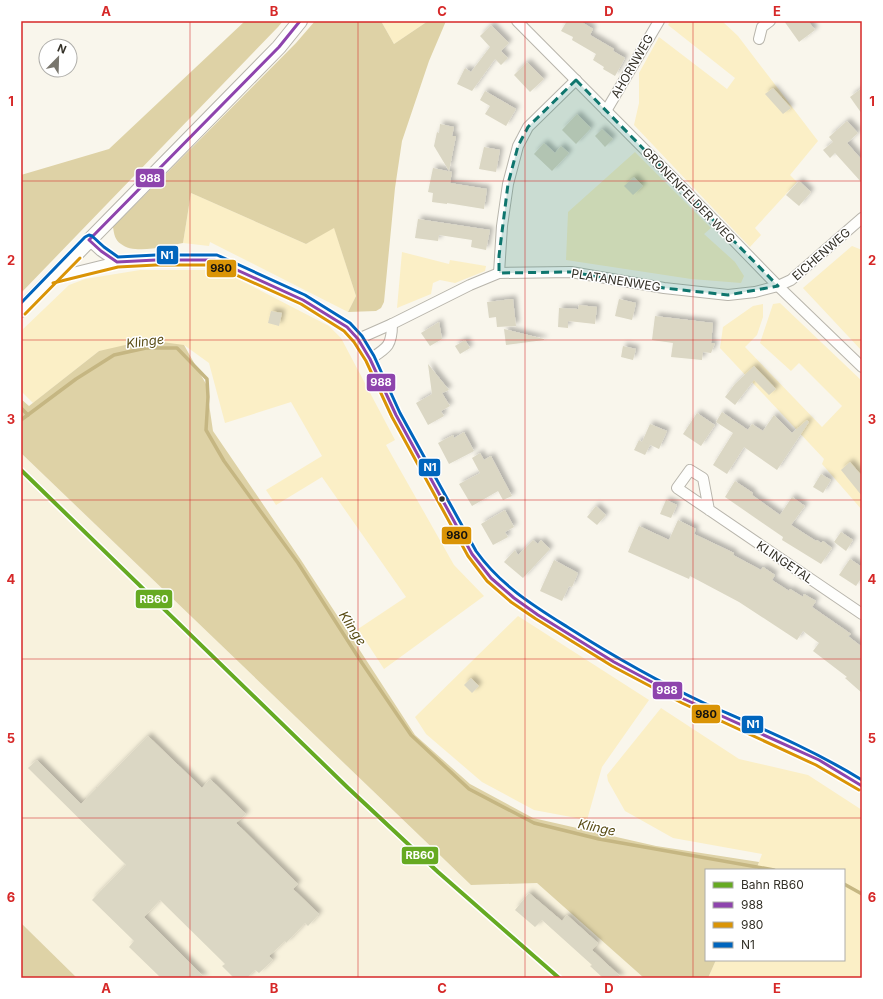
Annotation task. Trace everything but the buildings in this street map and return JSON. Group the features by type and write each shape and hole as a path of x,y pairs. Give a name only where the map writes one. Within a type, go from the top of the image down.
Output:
{"main road":[{"path":"21,310 278,47 300,21"}],"street":[{"name":"GRONENFELDER WEG","path":"518,21 778,286 862,367"},
{"name":"AHORNWEG","path":"606,111 659,21"},
{"path":"759,39 762,27 770,21"},
{"path":"499,273 501,233 506,198 518,146 528,127 576,80"},
{"name":"EICHENWEG","path":"778,286 791,280 862,218"},
{"path":"89,240 101,251 117,262"},
{"path":"52,278 117,262 156,260 216,260 303,300 347,327 358,338 370,359 396,415 472,554 480,567 494,582 520,603 585,644 665,690 732,722 814,757 862,786"},
{"name":"PLATANENWEG","path":"358,338 392,324 470,285 499,273 571,272 664,288 728,294 755,292 778,286"},
{"path":"370,359 382,351 392,339 392,324"},
{"name":"KLINGETAL","path":"709,510 862,614"}],"highlighted area":[{"path":"576,80 778,286 728,295 664,288 571,272 499,273 499,256 508,184 518,146 528,127"}],"shaded area":[{"path":"245,21 283,21 21,293 21,175 109,149"},
{"path":"315,21 381,21 394,44 428,21 446,21 429,61 402,141 395,188 384,302 381,308 376,311 348,312 356,296 334,228 306,244 191,193 183,243 160,248 134,249 119,242 116,239 114,232 113,227 296,43"},
{"path":"381,21 428,21 394,44"},
{"path":"670,21 722,21 738,36 818,141 790,175 797,182 755,228 761,235 750,247 634,125 639,103 639,73 659,37 727,89 735,78 668,25"},
{"path":"635,152 711,228 704,234 735,262 744,276 741,283 691,279 566,260 568,212"},
{"path":"191,193 306,244 334,227 356,296 348,312 210,242 209,246 183,243"},
{"path":"852,246 862,250 862,351 803,288"},
{"path":"402,252 449,264 450,260 486,266 485,271 455,283 440,280 433,283 431,294 397,308"},
{"path":"140,270 211,270 234,277 329,326 341,338 395,440 386,445 454,565 484,596 384,669 358,629 406,597 322,477 276,505 266,490 322,456 291,402 225,423 209,363 184,345 99,351 33,403 21,391 21,331 69,285 85,279"},
{"path":"780,303 862,381 862,510 822,464 824,459 720,348 723,327 753,306 763,304 763,317 757,335 745,347 822,427 842,406 799,363 791,371 760,343 773,304"},
{"path":"147,340 184,345 206,384 213,431 301,560 415,735 470,784 533,818 656,846 759,862 756,869 705,869 705,961 716,961 708,978 644,978 537,883 471,885 21,453 21,399 29,406 99,351"},
{"path":"21,453 471,885 537,883 644,978 77,978 21,923"},
{"path":"518,616 649,700 602,767 587,820 534,810 482,782 426,734 415,717"},
{"path":"661,708 739,759 808,775 862,810 862,978 708,978 716,961 845,961 845,869 756,869 762,854 673,838 625,811 608,781 607,775"},
{"path":"21,923 77,978 21,978"}],"waterway":[{"name":"Klinge","path":"21,420 76,379 114,355 146,348 177,348 207,379 208,397 206,430 224,461 298,563 362,663 411,735 469,789 534,823 599,839 768,869"},
{"path":"21,408 28,415"},
{"name":"Klinge","path":"845,885 862,894"}],"rail line":[{"name":"RB60","path":"21,470 347,787 438,872 559,978"}],"transit line":[{"name":"988","path":"300,21 279,47 89,240 101,251 117,262 156,260 215,260 303,300 347,327 358,339 370,359 396,415 472,554 491,578 514,598 538,615 614,662 684,699 819,760 862,786"},
{"name":"N1","path":"21,303 85,237 89,235 118,257 156,255 217,255 305,295 350,323 362,336 374,356 400,413 476,551 496,575 507,585 543,612 635,668 704,703 804,748 862,780"},
{"name":"980","path":"25,314 80,258"},
{"name":"980","path":"53,283 118,267 156,265 214,265 301,304 344,331 354,342 366,361 392,417 468,556 487,581 511,602 612,666 682,703 816,765 859,790"}]}
